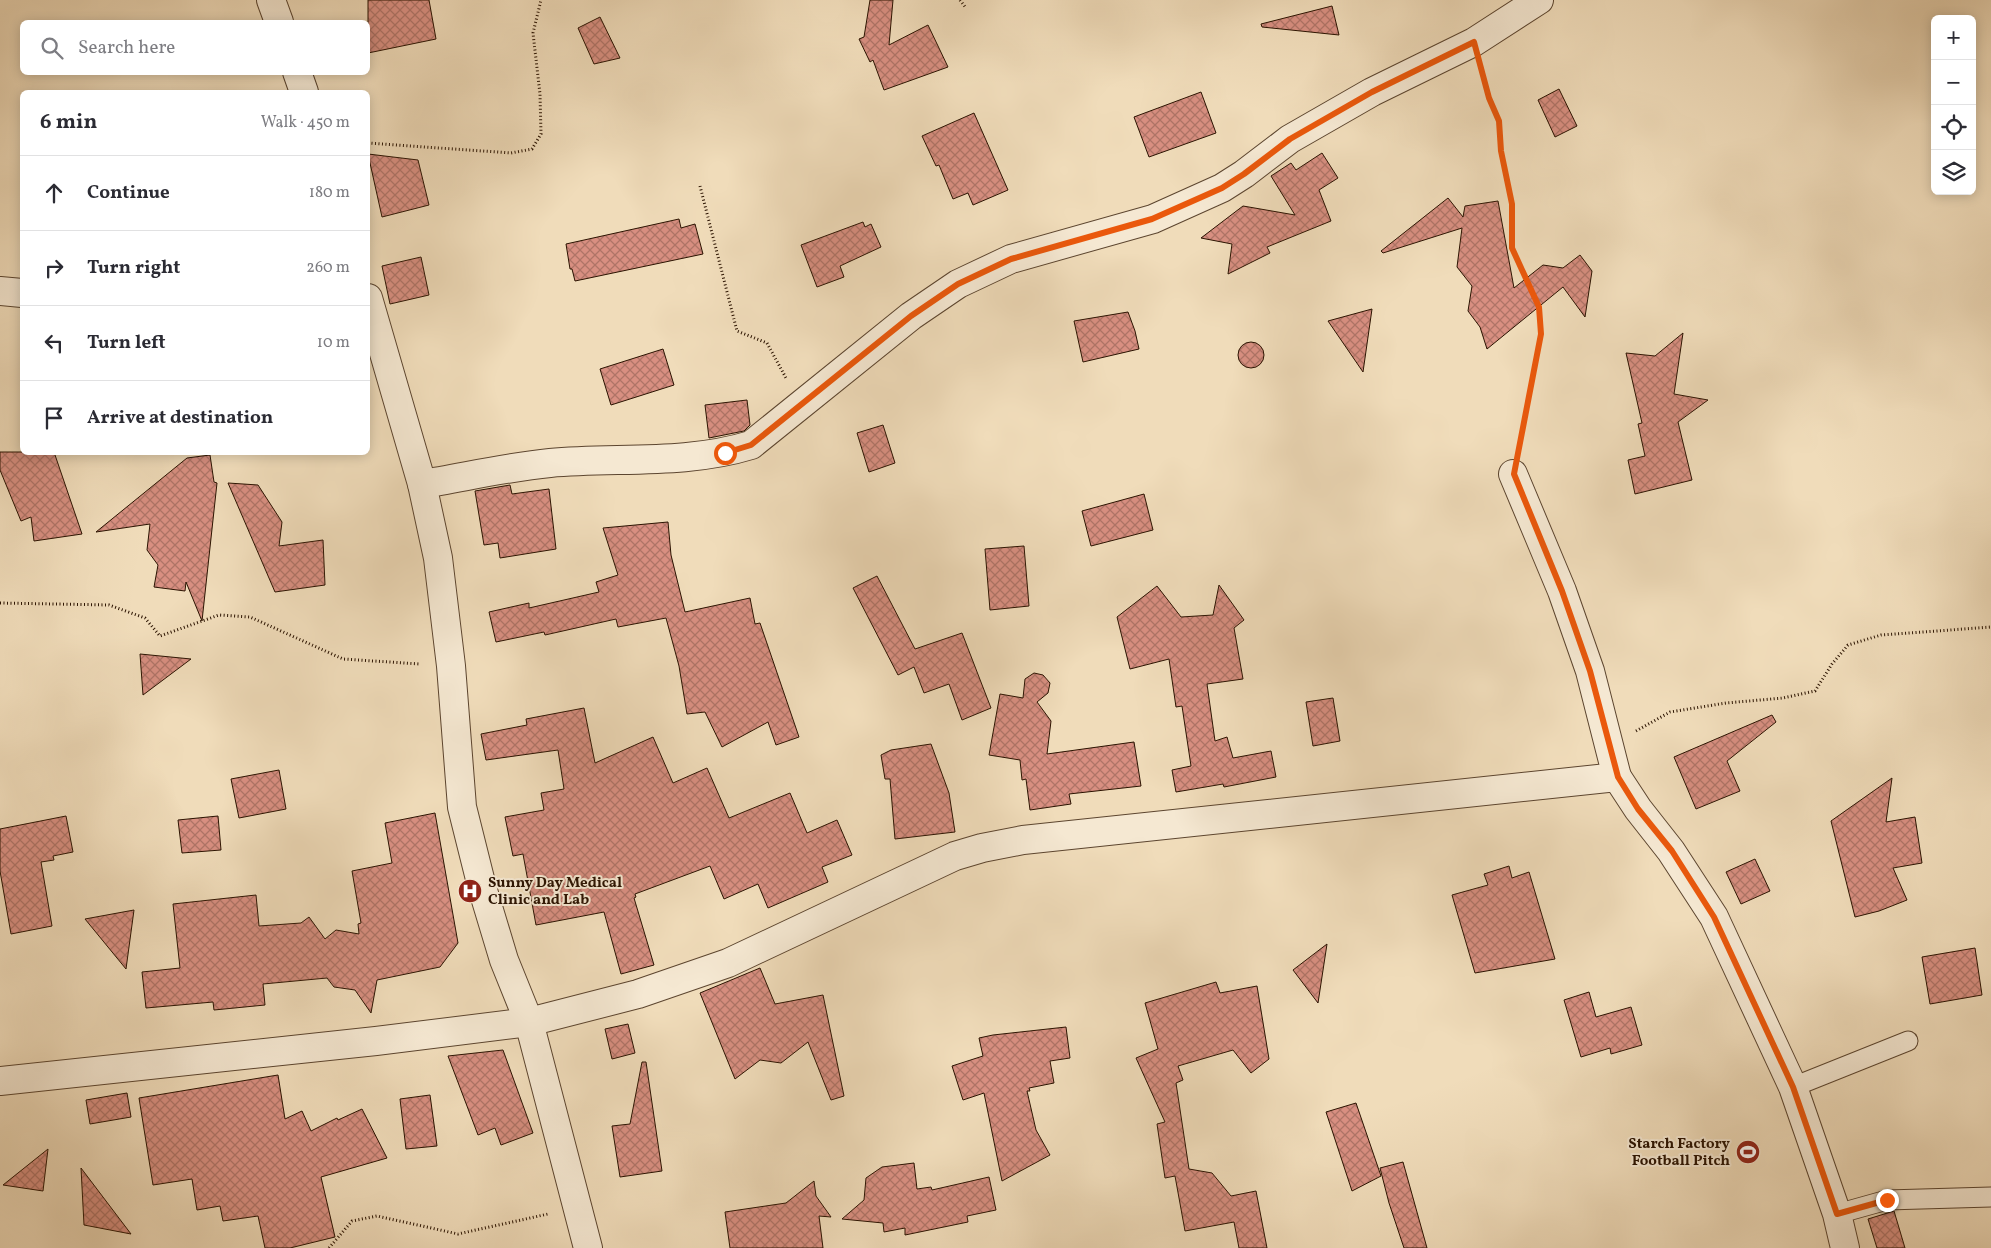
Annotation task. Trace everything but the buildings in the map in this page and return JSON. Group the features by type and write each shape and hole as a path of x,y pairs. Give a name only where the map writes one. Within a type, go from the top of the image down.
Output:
{"street":[{"path":"270,0 278,20"},
{"path":"422,484 550,463 685,457 725,453 751,445 911,316 958,284 1011,259 1152,219 1222,188 1244,174 1290,139 1372,92 1474,42 1540,0"},
{"path":"298,75 303,90"},
{"path":"0,291 20,293"},
{"path":"370,310 422,484 438,558 451,666 462,807 482,887 504,960 530,1022 588,1248"},
{"path":"1514,474 1562,591 1590,671 1618,777 1638,809 1672,851 1714,917 1793,1087 1837,1214 1845,1248"},
{"path":"0,1081 366,1042 530,1022 638,994 728,963 954,856 982,848 1032,839 1618,777"}],"lane":[{"path":"1793,1087 1908,1041"},
{"path":"1837,1214 1887,1200 1991,1197"}],"path":[{"path":"370,143 511,152 532,149 541,134 540,94 533,33 541,0"},
{"path":"960,0 966,8"},
{"path":"1474,42 1489,98 1499,121 1501,151 1512,204 1512,248 1539,307 1541,334 1514,474"},
{"path":"700,186 737,331 767,343 801,404"},
{"path":"0,603 109,605 145,618 160,636 219,615 250,617 343,659 451,666"},
{"path":"1609,746 1670,712 1726,703 1782,698 1815,690 1848,644 1880,635 1991,627"},
{"path":"329,1248 352,1221 377,1216 458,1234 578,1207"}],"place":[{"name":"Sunny Day Medical Clinic and Lab","path":"470,891"},
{"name":"Starch Factory Football Pitch","path":"1748,1152"}],"route":[{"path":"725,453 751,445 911,316 958,284 1011,259 1152,219 1222,188 1244,174 1290,139 1372,92 1474,42 1489,98 1499,121 1501,151 1512,204 1512,248 1539,307 1541,334 1514,474 1562,591 1590,671 1618,777 1638,809 1672,851 1714,917 1793,1087 1837,1214 1887,1200"}]}
